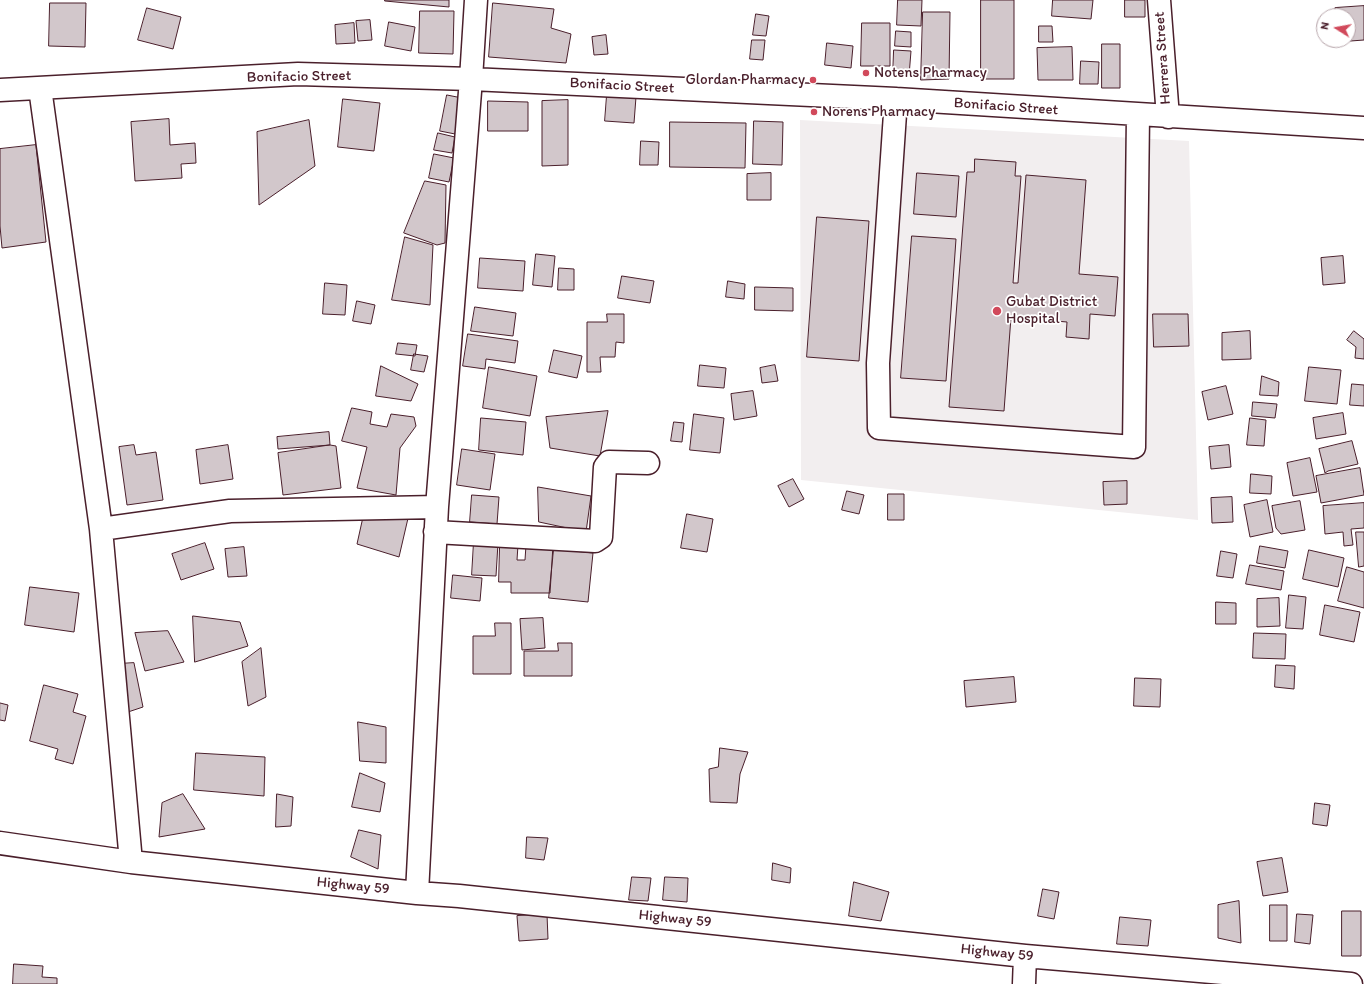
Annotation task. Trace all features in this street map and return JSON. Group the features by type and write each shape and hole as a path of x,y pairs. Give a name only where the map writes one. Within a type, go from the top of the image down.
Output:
{"street":[{"path":"417,893 435,532 476,0"},
{"name":"Herrera Street","path":"1159,0 1168,117"},
{"name":"Bonifacio Street","path":"0,90 298,74 471,79 896,100 1364,128"},
{"path":"40,88 101,529 132,862"},
{"path":"896,100 878,363 879,428 1134,447 1138,115"},
{"path":"435,532 595,541 602,537 605,467 609,462 648,463"},
{"path":"101,529 230,511 437,507"},
{"name":"Highway 59","path":"0,843 132,862 417,893 1025,956 1351,984"},
{"path":"1024,984 1025,956"}],"shaded area":[{"name":"Gubat District Hospital","path":"800,120 1189,141 1198,520 801,480"}],"building":[{"path":"449,0 449,7 385,1"},
{"path":"898,0 922,0 921,26 897,25"},
{"path":"981,0 1014,0 1014,79 981,79"},
{"path":"1053,0 1093,0 1091,19 1052,16"},
{"path":"1125,0 1145,0 1145,17 1125,17"},
{"path":"50,3 86,3 85,47 49,46"},
{"path":"493,3 554,9 551,28 571,34 566,63 489,57"},
{"path":"1364,6 1364,40 1356,41 1356,8 1335,8"},
{"path":"147,8 181,17 173,49 138,40"},
{"path":"420,11 454,11 453,54 419,53"},
{"path":"923,12 950,12 949,79 921,80"},
{"path":"756,14 769,16 766,36 753,35"},
{"path":"370,20 372,40 358,41 356,21"},
{"path":"389,22 415,27 411,51 385,46"},
{"path":"354,23 355,43 336,44 335,25"},
{"path":"862,23 890,23 890,66 861,66"},
{"path":"1039,26 1052,26 1053,42 1039,42"},
{"path":"896,31 911,32 911,47 895,46"},
{"path":"606,35 608,54 594,55 592,37"},
{"path":"752,40 765,40 763,60 750,59"},
{"path":"827,43 853,46 851,68 825,65"},
{"path":"1102,44 1120,44 1120,88 1102,88"},
{"path":"1072,47 1073,80 1038,80 1037,48"},
{"path":"894,50 911,51 909,76 893,76"},
{"path":"1081,61 1099,62 1098,84 1080,84"},
{"path":"447,95 462,98 455,134 440,131"},
{"path":"607,95 636,97 634,123 605,121"},
{"path":"343,99 380,103 374,151 338,147"},
{"path":"568,100 568,165 542,166 542,101"},
{"path":"488,101 528,102 528,131 488,131"},
{"path":"169,119 170,145 195,143 196,163 181,164 182,178 135,181 131,122"},
{"path":"309,120 315,166 259,205 257,132"},
{"path":"754,121 783,122 782,165 753,164"},
{"path":"670,122 746,123 745,168 670,167"},
{"path":"438,133 455,137 452,153 434,150"},
{"path":"641,141 659,142 658,165 640,165"},
{"path":"36,145 46,242 2,248 0,226 0,149"},
{"path":"434,154 454,158 449,182 429,178"},
{"path":"975,159 1016,162 1015,176 1021,176 1013,283 1018,283 1026,175 1086,180 1079,274 1118,277 1115,316 1090,314 1089,339 1066,337 1067,322 1011,317 1004,411 949,407 967,172 974,172"},
{"path":"771,173 771,200 747,200 747,174"},
{"path":"917,173 959,176 956,217 914,214"},
{"path":"425,181 446,185 445,243 437,245 404,233"},
{"path":"817,217 869,221 859,361 807,357"},
{"path":"912,236 956,239 946,381 901,378"},
{"path":"405,237 433,245 430,305 392,300"},
{"path":"536,254 555,256 552,287 533,285"},
{"path":"1343,256 1345,283 1323,285 1321,258"},
{"path":"480,258 525,261 523,291 478,288"},
{"path":"559,268 574,269 574,290 558,290"},
{"path":"622,276 654,281 650,303 618,298"},
{"path":"728,281 745,284 744,299 726,297"},
{"path":"325,283 347,285 345,315 323,314"},
{"path":"755,287 793,288 793,311 755,310"},
{"path":"357,301 375,305 371,324 353,321"},
{"path":"475,307 516,313 513,336 471,331"},
{"path":"607,314 624,314 624,343 616,342 615,357 600,357 601,372 587,372 587,322 607,322"},
{"path":"1153,314 1188,314 1189,346 1154,347"},
{"path":"1250,331 1251,359 1222,360 1222,333"},
{"path":"1354,331 1364,339 1364,359 1355,358 1356,347 1347,340"},
{"path":"468,334 518,341 515,363 486,359 485,369 463,366"},
{"path":"398,343 417,345 415,356 396,354"},
{"path":"554,350 582,356 577,378 549,372"},
{"path":"414,354 428,356 424,372 411,370"},
{"path":"700,365 726,368 724,388 698,386"},
{"path":"775,365 778,381 762,383 760,368"},
{"path":"381,366 418,384 411,401 376,396"},
{"path":"489,367 537,376 530,416 483,408"},
{"path":"1309,367 1341,370 1337,404 1305,401"},
{"path":"1262,376 1279,382 1278,396 1260,395"},
{"path":"1352,384 1364,385 1364,406 1350,405"},
{"path":"1226,386 1233,414 1208,420 1202,392"},
{"path":"753,391 757,416 734,420 731,394"},
{"path":"1253,402 1277,404 1275,418 1252,416"},
{"path":"352,408 372,412 370,424 387,427 391,414 414,417 416,426 400,448 396,495 357,488 367,447 342,441"},
{"path":"608,411 600,456 550,448 546,417"},
{"path":"1343,413 1346,434 1316,439 1313,418"},
{"path":"694,414 724,418 720,453 690,450"},
{"path":"481,418 526,422 523,455 479,450"},
{"path":"1250,418 1266,420 1264,446 1247,445"},
{"path":"674,422 684,423 682,442 671,441"},
{"path":"329,432 330,445 278,449 277,437"},
{"path":"1352,441 1358,464 1325,473 1319,449"},
{"path":"134,445 136,455 156,452 163,500 127,505 119,447"},
{"path":"228,445 233,479 200,484 196,450"},
{"path":"330,445 336,446 341,488 283,495 278,453"},
{"path":"1229,445 1231,467 1211,469 1209,447"},
{"path":"462,449 495,454 490,490 457,485"},
{"path":"1310,458 1317,492 1293,496 1287,463"},
{"path":"1360,468 1364,495 1321,503 1316,476"},
{"path":"1251,474 1272,476 1271,494 1250,493"},
{"path":"793,479 804,499 789,507 778,486"},
{"path":"1127,481 1127,504 1104,505 1103,482"},
{"path":"538,487 591,496 586,532 539,522"},
{"path":"847,491 864,495 859,514 842,510"},
{"path":"888,494 904,494 904,520 888,520"},
{"path":"472,495 499,497 497,524 470,522"},
{"path":"1232,497 1233,522 1212,523 1211,498"},
{"path":"1267,500 1273,532 1250,537 1244,505"},
{"path":"1300,501 1305,530 1281,534 1276,528 1272,506"},
{"path":"1364,503 1364,528 1351,529 1353,545 1344,546 1343,532 1325,534 1323,506"},
{"path":"409,514 399,557 357,544 363,517"},
{"path":"687,514 713,519 707,552 681,548"},
{"path":"1356,532 1364,532 1364,566 1359,567"},
{"path":"474,541 498,543 496,576 472,575"},
{"path":"205,543 214,569 181,580 172,554"},
{"path":"500,545 518,545 517,560 525,560 526,545 553,545 550,593 511,593 511,582 499,582"},
{"path":"1260,546 1288,551 1285,568 1257,563"},
{"path":"244,547 247,576 228,577 225,549"},
{"path":"554,549 593,553 588,602 549,598"},
{"path":"1309,550 1344,558 1338,587 1303,579"},
{"path":"1221,551 1237,554 1233,578 1217,576"},
{"path":"1250,565 1284,571 1281,590 1246,584"},
{"path":"1347,567 1364,572 1364,608 1338,601"},
{"path":"453,575 482,578 480,601 451,598"},
{"path":"30,587 79,593 74,632 25,625"},
{"path":"1289,595 1306,597 1303,629 1286,628"},
{"path":"1279,598 1280,626 1257,627 1257,599"},
{"path":"1216,602 1236,603 1236,624 1216,624"},
{"path":"1325,605 1360,612 1354,642 1320,635"},
{"path":"193,616 240,622 248,646 195,662"},
{"path":"543,618 545,648 522,650 520,619"},
{"path":"495,623 511,623 511,674 473,674 473,636 495,636"},
{"path":"168,631 184,662 145,671 135,633"},
{"path":"1254,633 1286,634 1285,659 1253,658"},
{"path":"558,643 572,643 572,676 524,676 524,651 558,651"},
{"path":"261,648 266,697 248,706 242,662"},
{"path":"134,663 143,707 128,712 118,664"},
{"path":"1276,665 1295,666 1294,689 1275,687"},
{"path":"1014,677 1016,702 966,707 964,681"},
{"path":"1135,678 1161,679 1160,707 1134,706"},
{"path":"44,685 78,694 73,712 86,716 73,764 55,759 58,749 30,741"},
{"path":"0,703 8,705 5,721 0,720"},
{"path":"358,722 386,727 386,763 360,761"},
{"path":"720,748 748,752 740,774 737,803 710,802 709,769 718,767"},
{"path":"196,753 265,757 264,796 194,790"},
{"path":"360,773 385,783 380,812 352,807"},
{"path":"183,794 205,829 159,837 162,803"},
{"path":"277,794 293,797 291,826 276,827"},
{"path":"1315,803 1330,805 1327,826 1313,824"},
{"path":"359,830 381,835 378,869 351,857"},
{"path":"527,837 548,838 544,860 526,858"},
{"path":"1282,858 1288,892 1263,896 1257,862"},
{"path":"773,863 791,868 790,883 772,880"},
{"path":"632,877 651,878 648,901 629,900"},
{"path":"665,877 688,878 687,902 663,900"},
{"path":"854,882 889,892 881,921 849,916"},
{"path":"1043,889 1059,892 1054,919 1038,916"},
{"path":"1239,901 1241,943 1218,938 1218,905"},
{"path":"1270,905 1287,905 1287,941 1270,941"},
{"path":"1342,911 1361,911 1361,956 1342,956"},
{"path":"547,914 548,939 519,941 517,916"},
{"path":"1297,914 1313,915 1310,944 1295,942"},
{"path":"1120,917 1151,920 1148,946 1117,944"},
{"path":"14,964 43,966 42,977 57,978 57,984 13,984"}],"place":[{"name":"Notens Pharmacy","path":"866,73"},
{"name":"Glordan Pharmacy","path":"813,80"},
{"name":"Norens Pharmacy","path":"814,112"},
{"name":"Gubat District Hospital","path":"997,311"}]}
